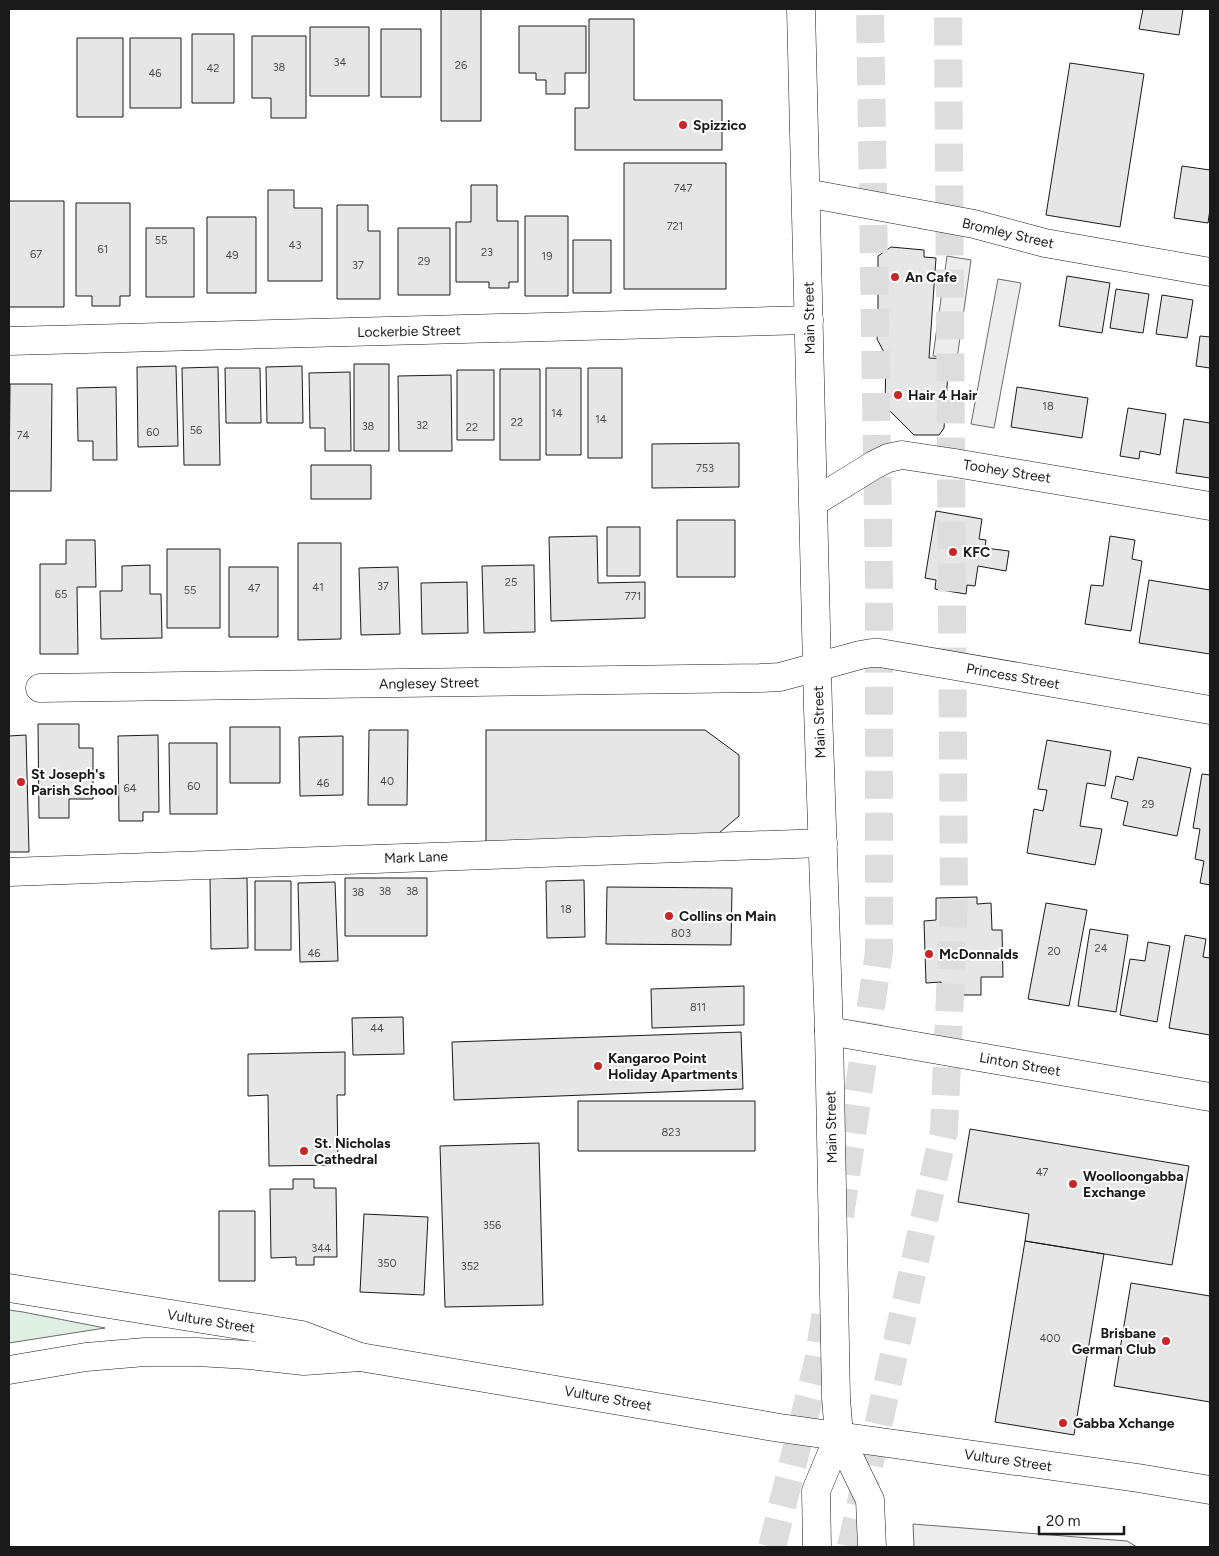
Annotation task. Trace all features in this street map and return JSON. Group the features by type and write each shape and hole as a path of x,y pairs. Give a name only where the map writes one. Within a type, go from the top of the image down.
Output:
{"main road":[{"name":"Main Street","path":"801,9 817,667 829,1031 836,1398 839,1436 870,1500 872,1547"},
{"name":"Bromley Street","path":"806,193 974,224 1045,243 1210,272"},
{"name":"Lockerbie Street","path":"9,340 809,320"},
{"name":"Toohey Street","path":"814,502 888,458 902,455 1210,506"},
{"name":"Princess Street","path":"817,667 860,655 880,653 1210,710"},
{"name":"Anglesey Street","path":"40,688 760,678 780,677 817,667"},
{"name":"Mark Lane","path":"9,872 823,844"},
{"name":"Linton Street","path":"829,1031 1210,1097"},
{"name":"Vulture Street","path":"9,1288 302,1336 360,1357 780,1428 1138,1478 1210,1490"},
{"path":"9,1370 86,1357 145,1352 223,1353 304,1361 360,1357"},
{"name":"Main Street","path":"817,1547 816,1491 839,1436"}],"green space":[{"path":"9,1310 23,1312 105,1328 9,1343"}],"shaded area":[{"path":"947,256 971,260 957,359 933,356"},
{"path":"998,279 1021,283 994,428 971,424"},
{"path":"913,1524 1127,1541 1137,1547 914,1547"}],"building":[{"path":"441,9 481,9 481,121 441,121"},
{"path":"1143,9 1183,9 1179,35 1139,29"},
{"path":"589,19 634,19 634,100 722,100 722,150 575,150 575,108 589,108"},
{"path":"519,26 586,26 586,73 565,73 565,94 546,94 546,80 536,80 536,73 519,73"},
{"path":"310,27 369,27 369,96 310,96"},
{"path":"381,29 421,29 421,97 381,97"},
{"path":"192,34 234,34 234,103 192,103"},
{"path":"252,36 306,36 306,118 271,118 271,98 252,98"},
{"path":"77,38 123,38 123,117 77,117"},
{"path":"130,38 181,38 181,108 130,108"},
{"path":"1070,63 1144,74 1120,227 1046,215"},
{"path":"624,163 726,163 726,289 624,289"},
{"path":"1182,166 1210,170 1208,223 1174,218"},
{"path":"471,185 497,185 497,221 518,221 518,282 509,282 509,288 489,288 489,282 456,282 456,222 471,222"},
{"path":"268,190 294,190 294,208 322,208 322,281 268,281"},
{"path":"9,201 64,201 64,307 9,307"},
{"path":"76,203 130,203 130,296 120,296 120,306 92,306 92,296 76,296"},
{"path":"337,205 368,205 368,231 380,231 380,299 337,299"},
{"path":"525,216 568,216 568,296 525,296"},
{"path":"207,217 256,217 256,293 207,293"},
{"path":"146,228 194,228 194,297 146,297"},
{"path":"398,228 450,228 450,295 398,295"},
{"path":"573,240 611,240 611,293 573,293"},
{"path":"891,247 924,250 924,257 936,258 929,358 949,359 944,428 939,435 914,435 885,406 886,356 877,339 878,256"},
{"path":"1067,276 1110,283 1102,333 1059,326"},
{"path":"1116,289 1149,294 1143,333 1110,328"},
{"path":"1162,295 1193,300 1187,338 1156,334"},
{"path":"1200,336 1210,337 1210,368 1196,366"},
{"path":"354,364 389,364 389,451 354,451"},
{"path":"176,366 178,446 138,447 137,367"},
{"path":"302,366 303,423 267,423 266,367"},
{"path":"218,367 220,465 184,465 182,368"},
{"path":"225,368 260,368 261,423 226,423"},
{"path":"546,368 581,368 581,455 546,455"},
{"path":"588,368 622,368 622,458 588,458"},
{"path":"500,369 540,369 540,460 500,460"},
{"path":"457,370 494,370 494,440 457,440"},
{"path":"350,372 351,451 325,451 325,428 310,428 309,373"},
{"path":"451,375 452,451 399,451 398,376"},
{"path":"10,384 52,384 51,491 9,491"},
{"path":"116,387 117,460 93,460 93,441 78,441 77,388"},
{"path":"1017,387 1088,398 1082,438 1011,427"},
{"path":"1128,408 1166,414 1160,455 1140,451 1139,459 1120,456"},
{"path":"1184,419 1210,423 1210,478 1176,473"},
{"path":"739,443 739,487 652,488 652,444"},
{"path":"311,465 371,465 371,499 311,499"},
{"path":"936,511 982,519 979,539 986,540 985,548 1009,551 1006,571 978,566 975,586 967,585 966,594 935,589 936,580 925,578"},
{"path":"677,520 735,520 735,577 677,577"},
{"path":"607,527 640,527 640,576 607,576"},
{"path":"597,536 598,583 645,582 645,618 551,621 549,537"},
{"path":"1110,536 1135,540 1132,559 1142,561 1131,631 1085,624 1091,585 1103,586"},
{"path":"66,540 95,540 96,587 77,587 78,654 40,654 40,564 66,564"},
{"path":"298,543 341,543 341,639 298,640"},
{"path":"167,549 220,549 220,628 167,628"},
{"path":"150,565 150,594 161,594 162,638 101,639 100,591 122,591 122,566"},
{"path":"534,565 535,632 484,633 482,566"},
{"path":"229,567 278,567 278,637 229,637"},
{"path":"398,567 400,634 361,635 359,568"},
{"path":"1149,580 1210,590 1210,654 1139,643"},
{"path":"467,582 468,633 422,634 421,583"},
{"path":"38,724 79,724 79,748 93,748 93,799 69,799 69,818 39,818"},
{"path":"230,727 280,727 280,783 230,783"},
{"path":"369,730 408,730 407,805 368,805"},
{"path":"486,730 705,730 739,755 739,816 706,844 486,845"},
{"path":"26,735 29,852 9,852 9,736"},
{"path":"158,735 159,812 143,812 143,821 119,821 118,736"},
{"path":"343,736 343,795 300,796 299,737"},
{"path":"1047,740 1111,751 1105,786 1087,783 1080,826 1102,829 1095,865 1027,853 1034,809 1043,811 1047,790 1038,789"},
{"path":"169,743 217,743 217,814 170,814"},
{"path":"1138,757 1191,768 1177,836 1123,825 1128,802 1111,798 1116,776 1133,780"},
{"path":"1202,774 1210,775 1210,885 1200,883 1204,861 1195,859 1200,829 1193,828"},
{"path":"210,878 247,878 248,948 211,949"},
{"path":"345,878 427,878 427,936 345,936"},
{"path":"584,880 585,937 547,938 546,881"},
{"path":"255,881 291,881 291,950 255,950"},
{"path":"335,882 338,961 300,962 298,883"},
{"name":"Collins on Main","path":"607,887 732,888 731,945 606,944"},
{"path":"977,897 977,904 991,903 992,930 1002,930 1003,977 981,977 981,995 941,995 941,982 926,983 924,921 936,920 936,898"},
{"path":"1046,903 1087,910 1069,1006 1028,999"},
{"path":"1090,929 1128,935 1116,1012 1078,1006"},
{"path":"1185,935 1206,939 1203,957 1210,958 1210,1035 1169,1028"},
{"path":"1148,942 1170,946 1157,1022 1120,1015 1130,959 1145,961"},
{"path":"744,986 744,1025 652,1028 651,989"},
{"path":"403,1017 404,1054 353,1055 352,1018"},
{"name":"Kangaroo Point Holiday Apartments","path":"741,1032 743,1089 454,1100 452,1042"},
{"path":"345,1052 345,1095 337,1095 338,1165 269,1166 268,1095 248,1096 248,1054"},
{"path":"578,1101 755,1101 755,1151 578,1151"},
{"name":"Woolloongabba Exchange","path":"970,1129 1189,1166 1172,1265 1025,1241 1029,1214 958,1202"},
{"path":"539,1143 543,1305 445,1307 440,1146"},
{"path":"293,1179 314,1179 314,1188 336,1188 337,1257 314,1257 314,1265 296,1265 296,1257 271,1258 270,1189 293,1189"},
{"path":"219,1211 255,1211 255,1281 219,1281"},
{"path":"364,1214 428,1217 424,1295 360,1292"},
{"path":"1025,1241 1104,1254 1074,1435 995,1422"},
{"name":"Brisbane German Club","path":"1131,1283 1210,1296 1210,1402 1114,1386"}],"tunnel":[{"path":"840,1216 879,952 879,584 870,9"},
{"path":"851,1547 944,1131 954,902 948,9"},
{"path":"772,1547 818,1362 827,1305"}],"place":[{"name":"Spizzico","path":"683,125"},
{"name":"An Cafe","path":"895,277"},
{"name":"Hair 4 Hair","path":"898,395"},
{"name":"KFC","path":"953,552"},
{"name":"St Joseph's Parish School","path":"21,782"},
{"name":"Collins on Main","path":"669,916"},
{"name":"McDonnalds","path":"929,954"},
{"name":"Kangaroo Point Holiday Apartments","path":"598,1066"},
{"name":"St. Nicholas Cathedral","path":"304,1151"},
{"name":"Woolloongabba Exchange","path":"1073,1184"},
{"name":"Brisbane German Club","path":"1166,1341"},
{"name":"Gabba Xchange","path":"1063,1423"}]}
